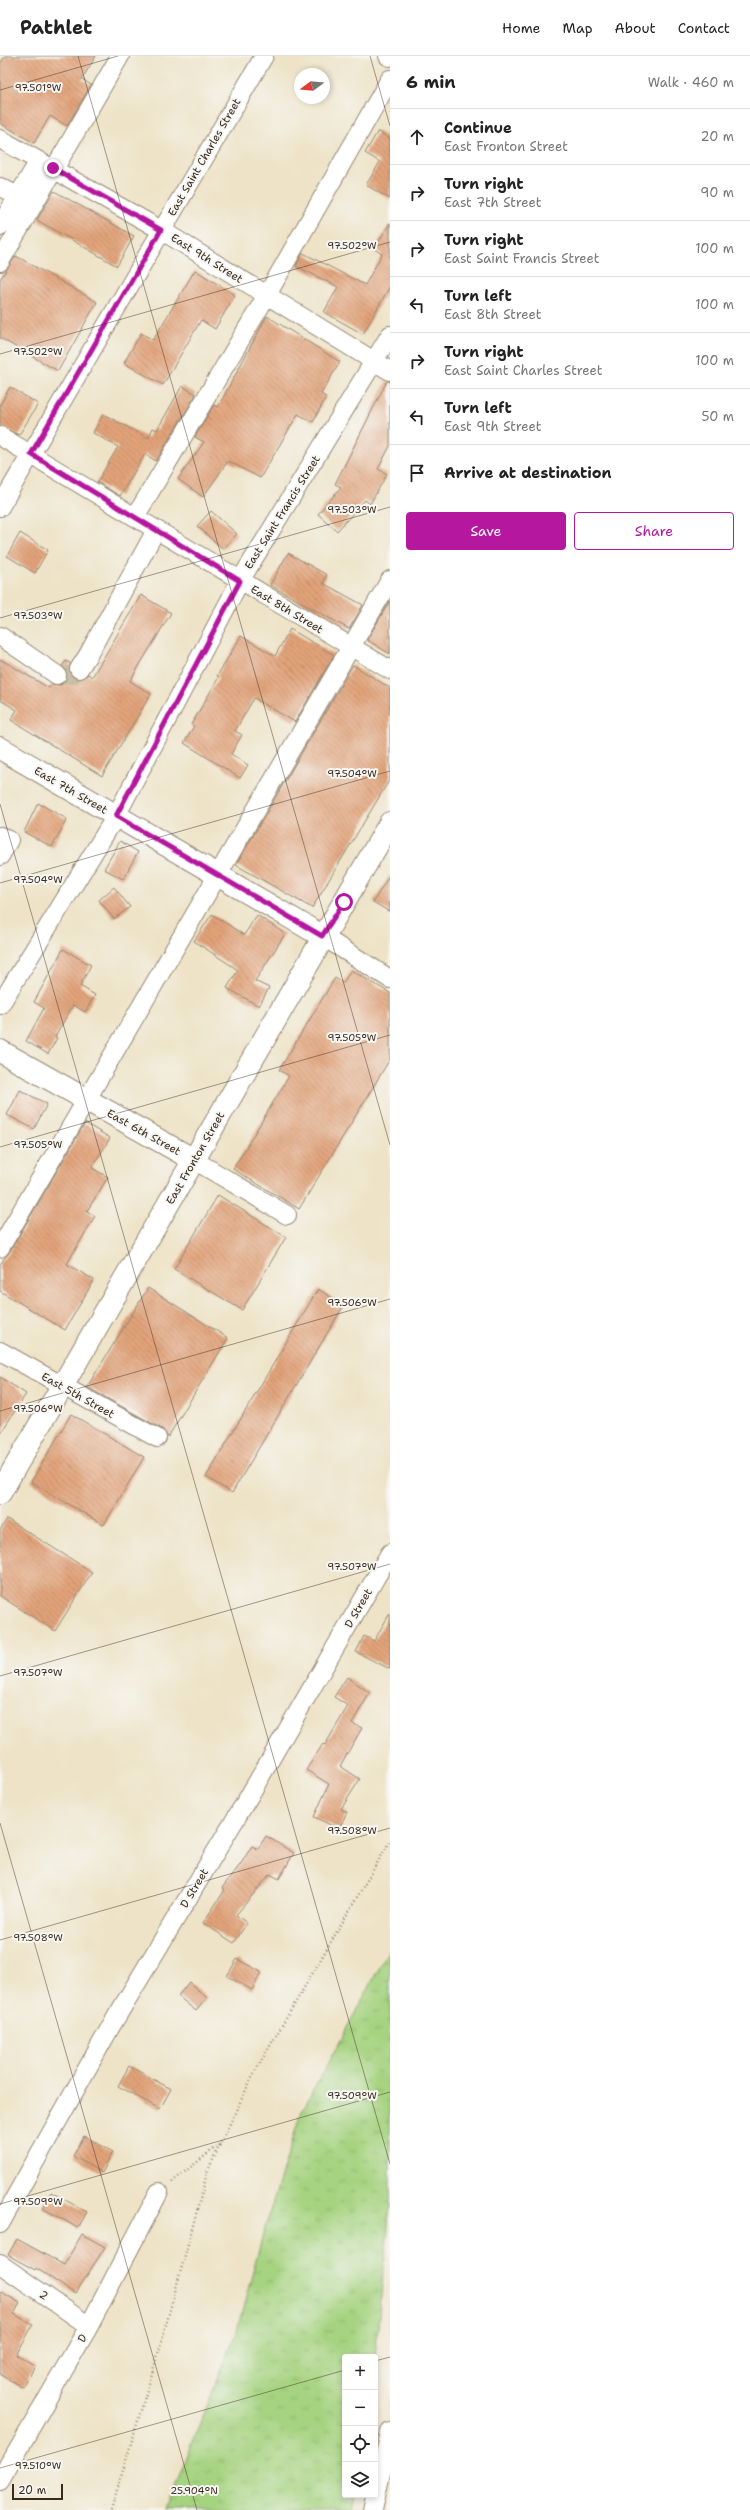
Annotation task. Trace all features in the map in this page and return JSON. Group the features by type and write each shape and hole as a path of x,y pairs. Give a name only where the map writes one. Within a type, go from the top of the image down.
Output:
{"main road":[{"name":"East 7th Street","path":"2,754 116,816 322,936"},
{"name":"East Fronton Street","path":"0,1493 194,1160 322,936 390,823"},
{"name":"East 6th Street","path":"0,1051 194,1160"}],"street":[{"path":"0,226 18,196 46,165 120,56"},
{"name":"East Saint Charles Street","path":"0,507 264,56"},
{"path":"135,517 267,295 390,79"},
{"name":"East 9th Street","path":"0,139 161,230 390,371"},
{"path":"0,262 46,165"},
{"path":"0,187 18,196"},
{"name":"East Saint Francis Street","path":"0,1005 116,816 240,581 390,335"},
{"name":"East 8th Street","path":"0,436 390,670"},
{"path":"79,669 92,649 156,530"},
{"path":"0,1248 390,580"},
{"path":"0,636 57,675"},
{"path":"0,836 9,840 0,856"},
{"name":"East 7th Street","path":"322,936 390,979"},
{"name":"East 6th Street","path":"194,1160 287,1215"},
{"name":"East 5th Street","path":"0,1351 61,1387 157,1438"},
{"name":"D Street","path":"0,2224 111,2026 248,1798 390,1552"},
{"name":"D","path":"0,2481 89,2326 159,2192"},
{"name":"2","path":"0,2264 89,2326"},
{"path":"373,2510 390,2432"}],"path":[{"path":"111,2510 160,2347 208,2170 254,2075 390,1840"},
{"path":"159,2192 221,2143"}],"green space":[{"path":"390,1948 390,2207 375,2354 342,2354 342,2498 351,2498 349,2510 166,2510 237,2330 266,2224 301,2113"}],"building":[{"path":"5,56 96,56 82,79 91,85 67,126 50,116 34,143 0,123 0,64"},
{"path":"378,131 390,139 390,199 366,185 380,162 365,153"},
{"path":"54,191 134,236 117,266 37,220"},
{"path":"390,223 390,286 363,334 324,312 338,287 296,266 303,253 365,285 382,254 374,249"},
{"path":"16,256 97,302 58,371 0,338 0,279"},
{"path":"195,270 235,295 215,329 201,320 163,385 124,363 141,333 153,340"},
{"path":"267,316 340,362 321,394 326,397 313,422 298,414 260,478 228,461 203,497 178,479 204,442 195,437 214,405 218,407"},
{"path":"387,381 390,381 390,446 378,469 387,474 370,504 365,500 337,531 318,514 341,487 335,484"},
{"path":"182,386 196,394 156,461 145,454 120,496 97,482 118,447 93,433 103,414 148,438 153,428 157,430"},
{"path":"10,387 38,404 19,435 0,426 0,405"},
{"path":"211,511 237,534 223,549 197,526"},
{"path":"20,533 48,550 35,573 7,556"},
{"path":"288,553 327,575 323,583 363,605 349,629 270,585"},
{"path":"141,595 171,613 130,681 151,694 102,776 11,720 17,710 0,700 0,659 49,688 52,684 61,685 66,681 67,671 62,666 66,661 70,663 70,673 74,678 83,678 88,674 92,677"},
{"path":"390,601 390,654 367,640"},
{"path":"290,629 334,655 295,722 254,698 235,731 242,735 231,754 248,765 240,778 184,743 194,726 191,725 219,677 217,676 241,636 275,656"},
{"path":"353,665 390,688 390,779 312,908 236,865"},
{"path":"38,803 67,819 52,847 24,832"},
{"path":"120,841 138,852 123,879 104,869"},
{"path":"390,874 390,912 373,902"},
{"path":"114,887 130,907 114,919 99,900"},
{"path":"212,914 244,935 257,915 285,934 255,981 269,988 259,1006 227,988 238,970 194,941"},
{"path":"63,949 91,965 80,986 95,995 85,1012 73,1005 55,1037 57,1038 48,1054 26,1041 44,1008 34,1002"},
{"path":"351,970 390,993 390,1059 299,1209 233,1169 289,1076 279,1070 335,978 343,983"},
{"path":"20,1090 47,1104 34,1129 7,1115"},
{"path":"85,1123 110,1138 92,1168 108,1177 87,1211 95,1216 67,1264 94,1280 65,1330 0,1291 0,1264 9,1253"},
{"path":"218,1195 286,1237 242,1310 174,1269"},
{"path":"148,1288 228,1338 168,1437 162,1429 87,1387"},
{"path":"318,1289 344,1305 232,1493 206,1477"},
{"path":"0,1377 26,1394 0,1434"},
{"path":"71,1414 144,1457 104,1525 31,1482"},
{"path":"7,1519 92,1572 55,1631 0,1596 0,1530"},
{"path":"390,1613 390,1669 356,1652 364,1636 374,1641"},
{"path":"347,1677 370,1693 352,1723 362,1728 340,1766 360,1779 341,1809 347,1812 339,1829 314,1817 329,1784 306,1770 323,1744 325,1745 348,1706 334,1697"},
{"path":"266,1836 294,1853 279,1879 270,1874 236,1915 247,1923 234,1943 203,1923 225,1890 222,1888 240,1865 252,1846 258,1849"},
{"path":"237,1959 261,1972 252,1990 227,1976"},
{"path":"189,1982 207,1998 196,2011 178,1996"},
{"path":"129,2066 171,2089 160,2109 118,2086"},
{"path":"84,2136 113,2152 102,2173 73,2156"},
{"path":"51,2192 87,2212 78,2228 42,2208"},
{"path":"82,2234 105,2247 75,2294 36,2268 35,2270 8,2255 17,2239 64,2265"},
{"path":"0,2291 20,2303 14,2314 33,2325 16,2355 35,2366 23,2388 0,2374"}],"tunnel":[{"path":"57,675 72,675 79,669"}],"route":[{"path":"53,168 161,230 31,454 240,581 116,816 322,936 344,902"}]}
